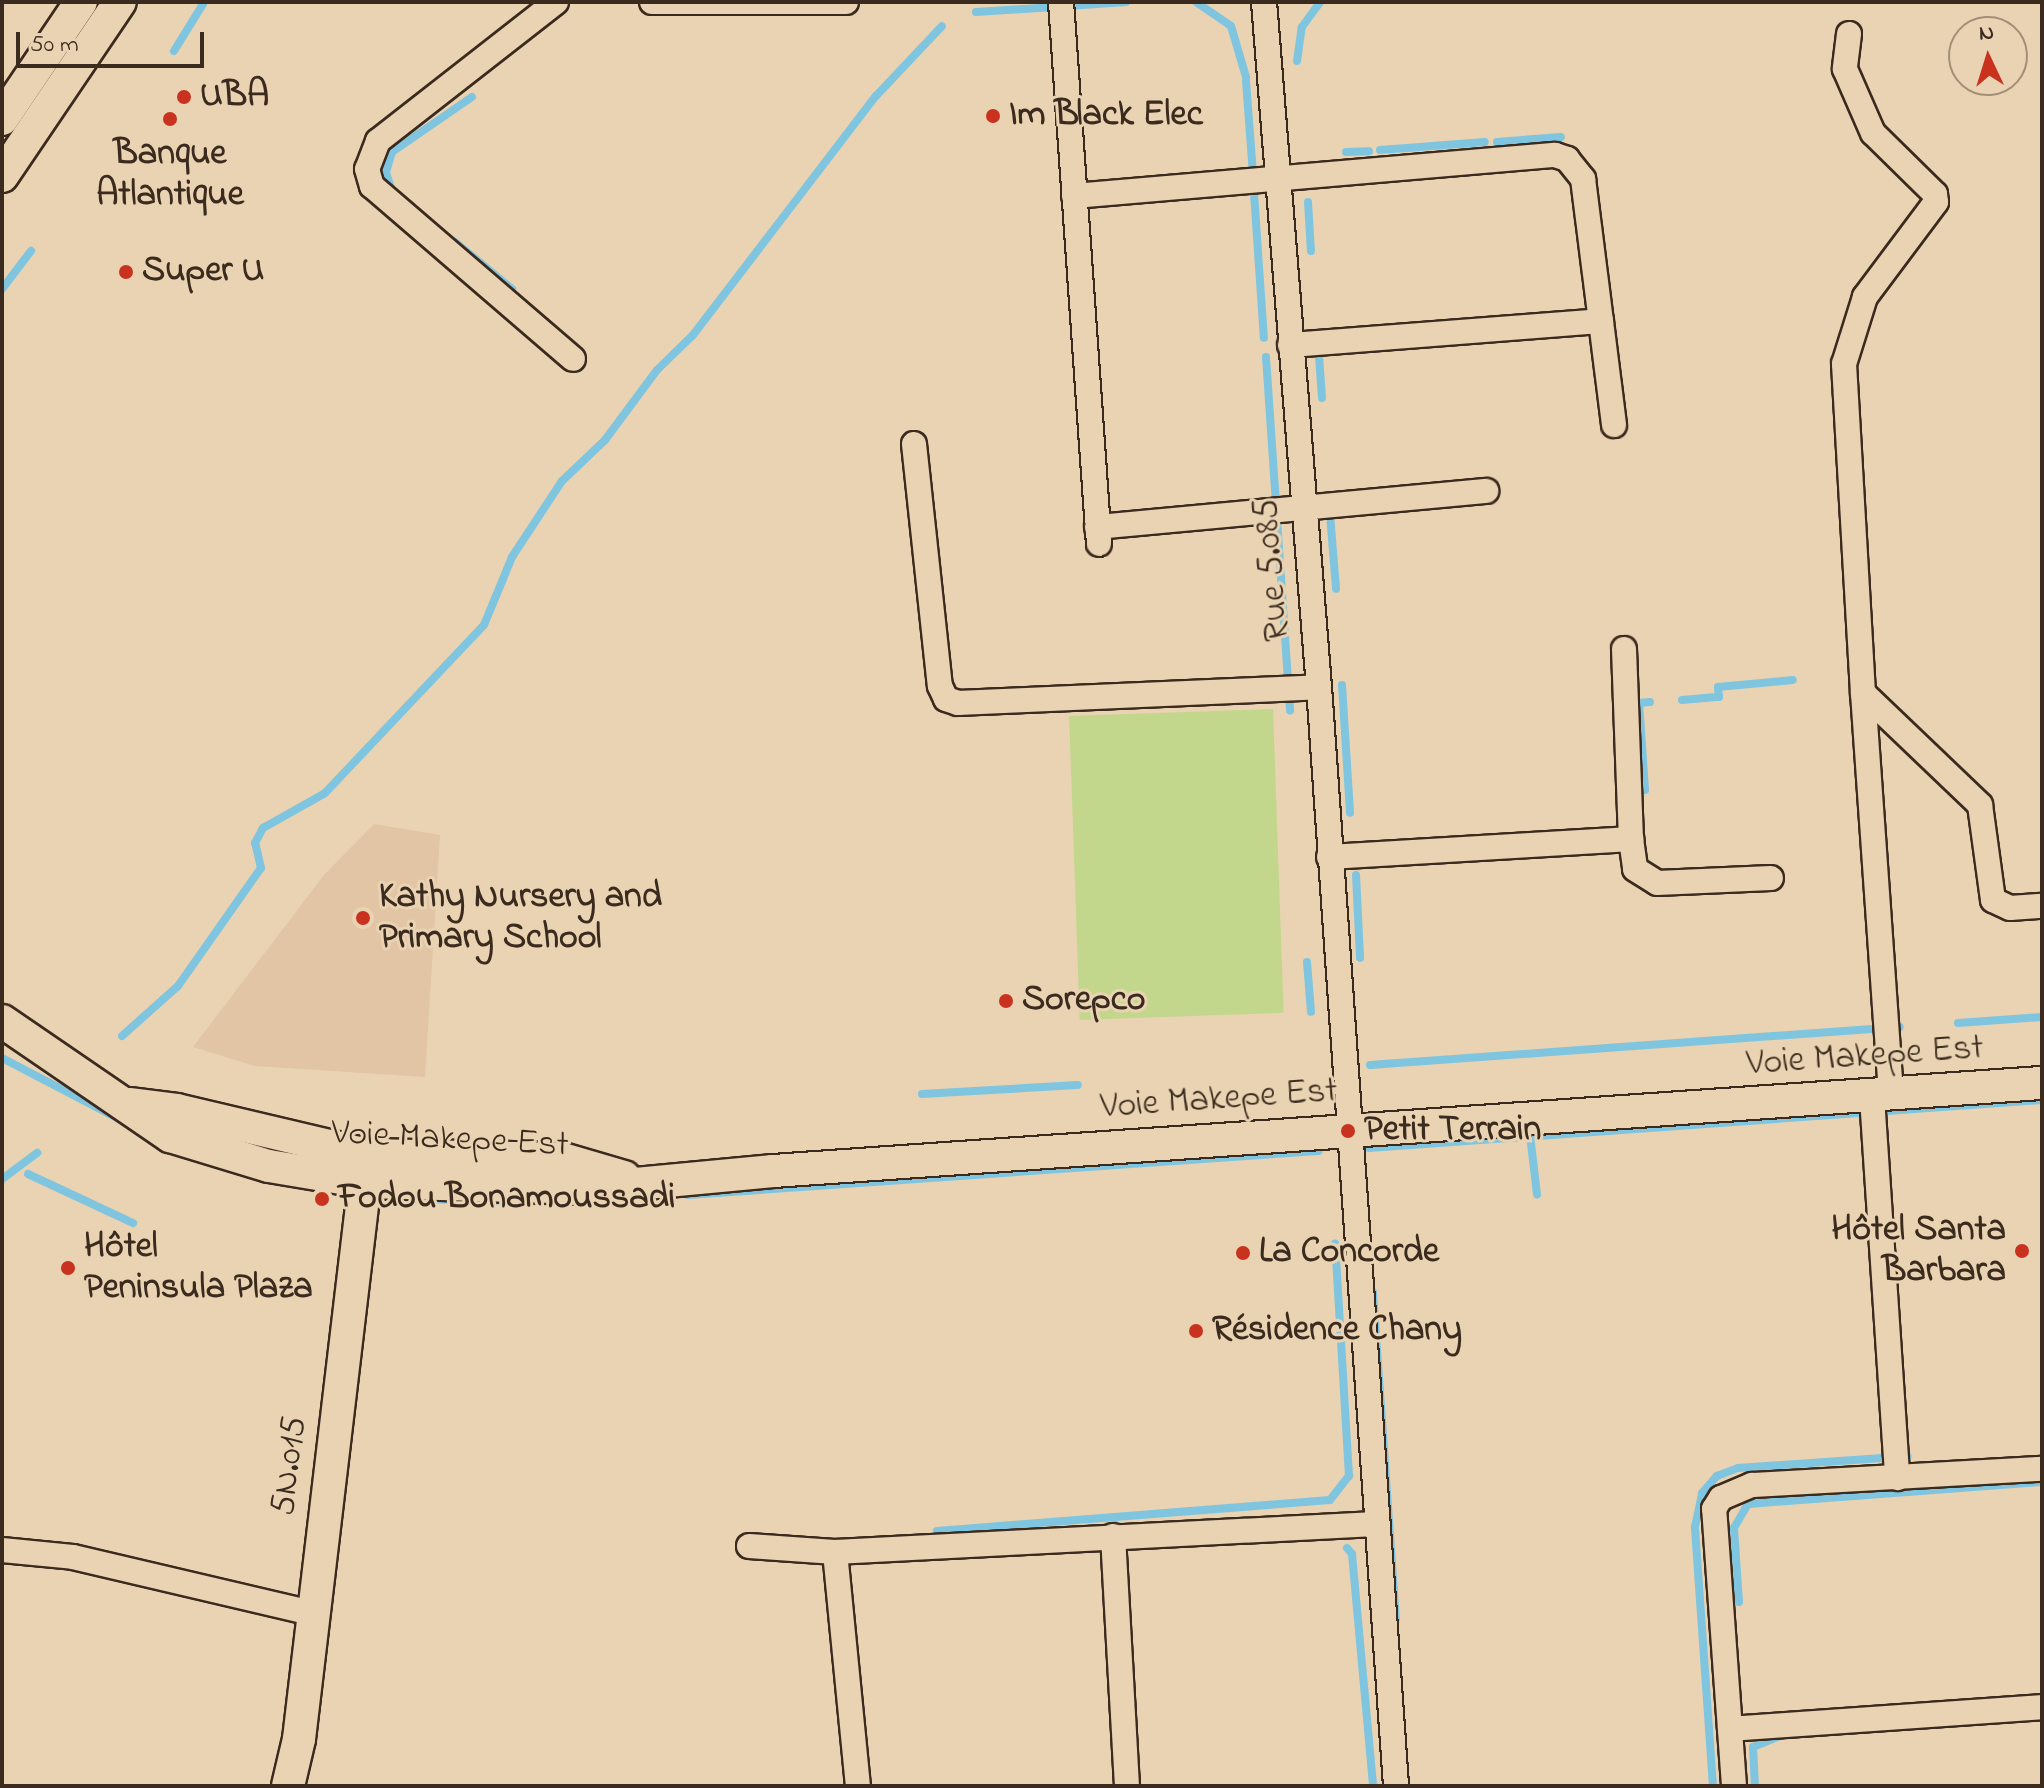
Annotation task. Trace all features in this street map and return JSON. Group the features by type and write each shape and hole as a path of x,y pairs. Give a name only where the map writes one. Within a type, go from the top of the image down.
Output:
{"main road":[{"path":"2,119 81,2"},
{"path":"2,176 120,2"},
{"name":"Voie Makepe Est","path":"2,1021 128,1104 177,1110 366,1169 563,1159 640,1181 1881,1097 2042,1083"},
{"name":"5N.015","path":"288,1786 299,1739 366,1169"}],"street":[{"path":"556,2 378,141 367,169 372,186 573,359"},
{"path":"652,2 846,2"},
{"path":"1061,2 1098,536 1304,509 1486,491"},
{"name":"Rue 5.085","path":"1264,2 1319,687 1375,1524 1396,1786"},
{"path":"1849,34 1845,69 1873,133 1935,194 1936,202 1865,297 1844,364 1863,693 1897,1478"},
{"path":"1074,196 1555,155 1567,159 1583,179 1614,425"},
{"path":"1290,345 1601,321"},
{"path":"914,444 940,686 946,699 958,703 1319,687"},
{"path":"1624,649 1631,839 1635,869 1657,883 1771,878"},
{"path":"1863,693 1980,805 1993,900 2010,908 2042,906"},
{"path":"1329,857 1631,839"},
{"path":"1734,1786 1714,1509 1721,1498 1752,1485 2042,1469"},
{"path":"749,1546 835,1552 1375,1524"},
{"path":"1113,1536 1127,1786"},
{"path":"2,1550 73,1557 312,1613"},
{"path":"835,1552 858,1786"},
{"path":"1730,1729 2042,1707"}],"shaded area":[{"name":"Kathy Nursery and Primary School","path":"374,824 440,835 425,1077 255,1066 193,1047 324,875"}],"green space":[{"path":"1273,709 1284,1013 1080,1020 1069,716"}],"waterway":[{"path":"1068,6 1126,2"},
{"path":"1196,2 1231,26 1246,77"},
{"path":"1297,61 1302,27 1320,2"},
{"path":"174,51 203,4"},
{"path":"976,12 1055,7"},
{"path":"122,1036 178,986 261,868 255,843 263,828 325,793 484,625 512,557 562,481 605,440 657,370 693,335 876,96 942,26"},
{"path":"1246,81 1253,174"},
{"path":"392,191 386,172 392,152 472,97"},
{"path":"1497,142 1561,137"},
{"path":"1380,150 1485,142"},
{"path":"1346,152 1369,151"},
{"path":"1254,193 1264,338"},
{"path":"1308,202 1311,251"},
{"path":"455,242 512,289"},
{"path":"2,289 31,251"},
{"path":"1319,356 1322,398"},
{"path":"1266,357 1276,503"},
{"path":"1330,514 1336,589"},
{"path":"1277,519 1290,711"},
{"path":"1682,700 1719,697 1718,687 1793,680"},
{"path":"1342,685 1350,813"},
{"path":"1645,790 1639,703 1650,702"},
{"path":"1356,875 1360,958"},
{"path":"1307,962 1311,1012"},
{"path":"1958,1023 2042,1017"},
{"path":"1370,1065 1900,1027"},
{"path":"2,1058 125,1122"},
{"path":"922,1094 1078,1085"},
{"path":"1369,1148 2042,1100"},
{"path":"1530,1135 1537,1195"},
{"path":"688,1195 1318,1151"},
{"path":"2,1179 37,1153"},
{"path":"28,1174 133,1223"},
{"path":"413,1199 571,1202"},
{"path":"937,1531 1330,1500 1349,1476 1335,1243"},
{"path":"1373,1292 1396,1619"},
{"path":"1713,1786 1695,1527 1702,1493 1717,1476 1738,1468 1908,1456"},
{"path":"1739,1602 1734,1528 1748,1504 2042,1482"},
{"path":"1347,1548 1352,1554 1373,1786"},
{"path":"1755,1786 1753,1747 1778,1737"}],"place":[{"name":"UBA","path":"184,97"},
{"name":"Im Black Elec","path":"993,116"},
{"name":"Banque Atlantique","path":"170,119"},
{"name":"Super U","path":"126,272"},
{"name":"Kathy Nursery and Primary School","path":"363,918"},
{"name":"Sorepco","path":"1006,1001"},
{"name":"Petit Terrain","path":"1348,1131"},
{"name":"Fodou Bonamoussadi","path":"322,1199"},
{"name":"Hôtel Santa Barbara","path":"2022,1251"},
{"name":"La Concorde","path":"1243,1253"},
{"name":"Hôtel Peninsula Plaza","path":"68,1268"},
{"name":"Résidence Chany","path":"1196,1331"}]}
